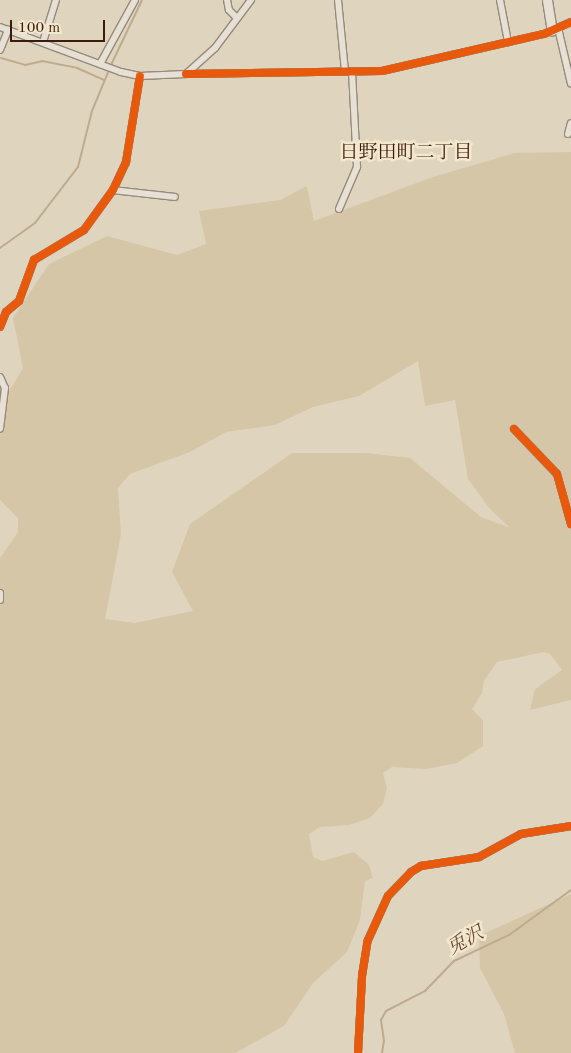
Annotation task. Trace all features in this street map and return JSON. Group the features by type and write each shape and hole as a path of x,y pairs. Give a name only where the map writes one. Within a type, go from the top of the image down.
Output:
{"street":[{"path":"43,42 56,0"},
{"path":"100,64 135,0"},
{"path":"227,0 229,10 237,18"},
{"path":"186,74 214,48 251,0"},
{"path":"338,0 345,72"},
{"path":"500,0 508,42"},
{"path":"548,0 571,84"},
{"path":"0,26 100,64 140,76 382,71 508,42 555,29 571,22"},
{"path":"0,50 8,30"},
{"path":"339,208 357,167 352,72"},
{"path":"0,327 6,312 19,301 34,260 84,230 113,190 126,162 140,76"},
{"path":"568,134 571,123"},
{"path":"113,190 174,197"},
{"path":"0,377 6,388 0,429"},
{"path":"514,429 557,474 571,524"},
{"path":"0,592 0,600"},
{"path":"358,1053 362,976 368,940 388,896 405,878 421,866 480,858 521,834 571,826"}],"shaded area":[{"path":"571,152 571,700 530,710 535,689 562,670 550,654 544,652 497,662 484,681 482,693 472,709 483,720 483,746 457,763 426,769 392,767 383,773 387,788 383,804 370,818 349,825 320,827 309,834 313,857 322,861 354,852 369,865 373,878 365,881 360,920 347,952 313,983 284,1026 235,1053 0,1053 0,558 18,532 18,518 0,500 0,437 8,393 23,368 13,318 49,264 107,236 177,255 206,244 199,211 280,200 307,186 314,221 430,178 514,153","holes":["418,361 425,406 455,400 468,479 490,509 510,528 481,517 410,458 367,453 292,453 190,524 172,572 193,611 135,623 105,619 121,534 118,488 130,474 190,452 226,432 275,425 313,407 359,396"]},
{"path":"571,894 571,1053 515,1053 504,1014 480,968 479,936"}],"waterway":[{"path":"111,65 142,0"},
{"path":"1,58 25,65 42,61 77,68 104,80"},
{"path":"0,248 35,223 78,167 92,111 109,70"},
{"name":"兎沢","path":"382,1053 384,1041 381,1020 386,1011 425,991 454,961 509,935 571,890"}],"cycle path":[{"path":"186,74 382,71 544,34 571,22"},
{"path":"0,327 6,312 19,301 34,260 84,230 113,190 126,162 140,76"},
{"path":"514,429 557,474 571,524"},
{"path":"358,1053 362,976 368,940 388,896 411,872 421,866 479,857 521,834 571,826"}],"district":[{"name":"日野田町二丁目","path":"406,154"}]}
